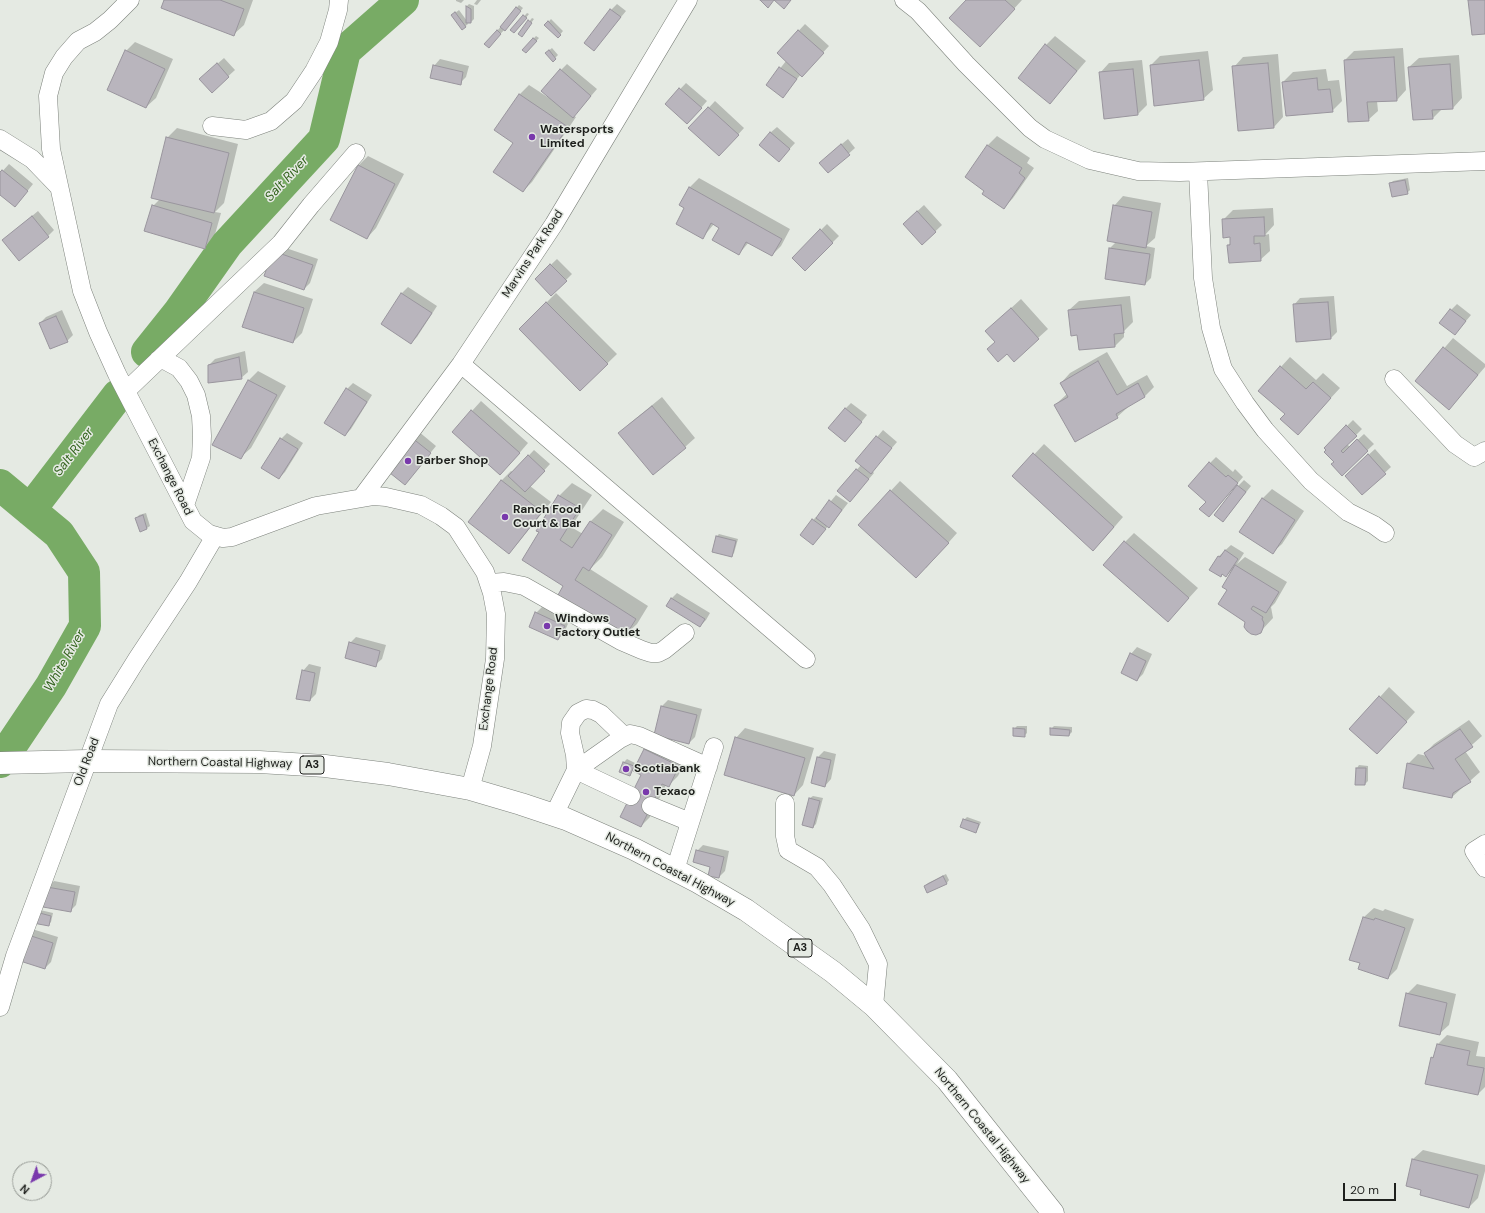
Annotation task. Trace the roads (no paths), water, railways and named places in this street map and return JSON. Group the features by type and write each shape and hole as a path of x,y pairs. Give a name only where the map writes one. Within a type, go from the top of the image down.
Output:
{"main road":[{"name":"Northern Coastal Highway","path":"0,762 259,762 325,766 388,774 470,789 521,804 554,815 634,849 698,882 746,910 833,972 874,1006 947,1080 1053,1213"}],"street":[{"name":"Exchange Road","path":"130,0 95,32 78,41 64,57 54,73 48,96 51,149 82,291 98,332 126,391 193,521 197,526 209,534 224,538 232,537 316,506 362,497 386,497 422,505 441,516 456,528 485,572 490,583 496,614 495,659 482,746 470,789"},
{"path":"212,126 246,130 271,121 294,101 314,71 329,42 338,10 339,0"},
{"name":"Marvins Park Road","path":"362,497 461,364 554,224 688,0"},
{"path":"904,0 918,11 966,64 1024,122 1045,139 1090,160 1138,171 1198,172 1485,161"},
{"path":"0,140 32,158 60,188"},
{"path":"126,391 281,243 311,205 356,153"},
{"path":"1198,172 1203,278 1211,328 1223,368 1244,403 1265,430 1311,481 1348,512 1374,525 1385,533"},
{"path":"159,359 179,368 189,381 196,395 201,416 201,458 185,506"},
{"path":"461,364 806,659"},
{"path":"1394,379 1455,444 1474,457 1485,451"},
{"name":"Old Road","path":"0,1007 15,956 109,704 188,582 215,536"},
{"path":"490,583 504,582 524,586 622,641 651,653 658,653 664,650 685,633"},
{"path":"576,770 575,755 570,733 571,723 578,714 586,709 593,710 601,714 624,736"},
{"path":"554,815 576,770 624,736 630,734 639,736 708,767"},
{"path":"675,870 714,747"},
{"path":"576,770 631,796"},
{"path":"785,804 785,836 788,850 817,867 832,886 861,929 878,964 874,1006"},
{"path":"651,806 690,822"},
{"path":"1485,844 1474,852 1485,868"}],"waterway":[{"name":"Salt River","path":"147,352 179,312 227,244 324,139 345,51 403,0"},
{"name":"Salt River","path":"30,510 118,395"},
{"name":"White River","path":"0,485 59,534 84,572 85,626 51,686 0,762"}],"place":[{"name":"Watersports Limited","path":"532,137"},
{"name":"Barber Shop","path":"408,461"},
{"name":"Ranch Food Court & Bar","path":"505,517"},
{"name":"Windows Factory Outlet","path":"547,626"},
{"name":"Scotiabank","path":"626,769"},
{"name":"Texaco","path":"646,792"}]}
